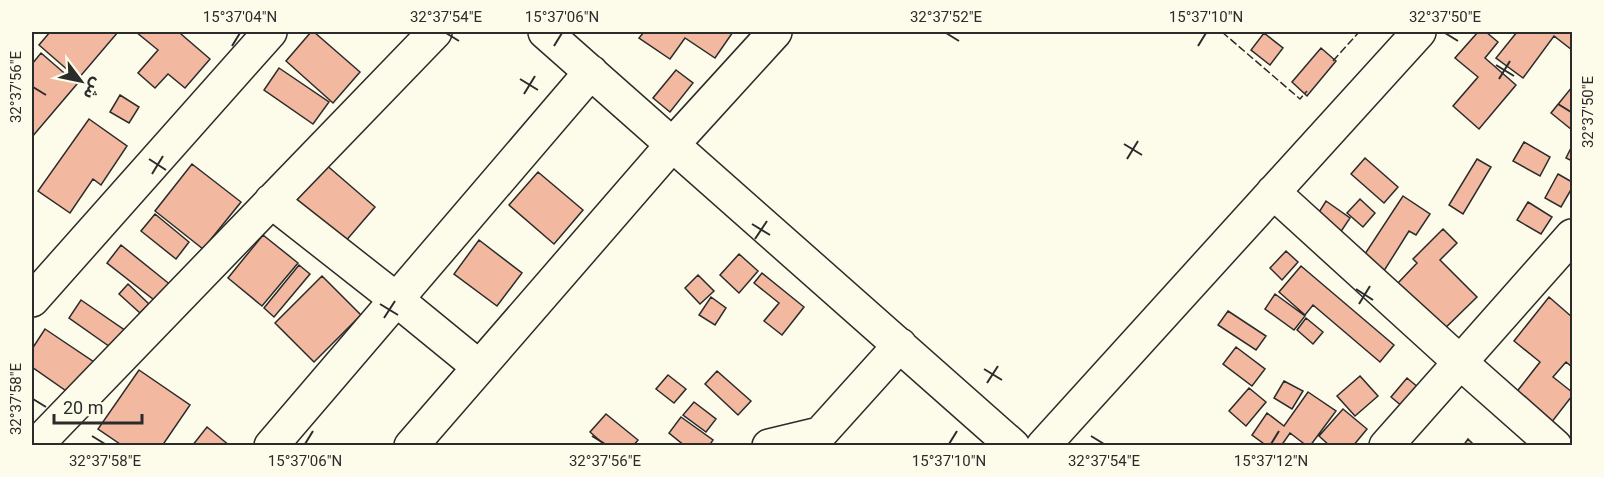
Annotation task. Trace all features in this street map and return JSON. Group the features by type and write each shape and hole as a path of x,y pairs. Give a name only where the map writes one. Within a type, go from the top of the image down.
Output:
{"street":[{"path":"32,300 270,32"},
{"path":"43,436 435,32"},
{"path":"545,32 1013,446"},
{"path":"411,446 672,145 775,32"},
{"path":"1043,446 1419,32"},
{"path":"271,446 591,72"},
{"path":"1273,192 1555,446"},
{"path":"271,201 478,367"},
{"path":"1386,446 1572,236"},
{"path":"769,446 814,440 900,345"}],"building":[{"path":"50,32 118,32 78,79 39,45"},
{"path":"136,32 183,32 181,34 210,59 185,88 168,74 155,88 138,73 158,50"},
{"path":"311,32 314,32 360,72 333,103 286,61"},
{"path":"644,32 733,32 715,58 685,38 670,59 639,38"},
{"path":"1478,32 1486,32 1498,42 1485,58 1516,85 1479,129 1453,106 1478,77 1455,58"},
{"path":"1517,32 1572,32 1572,50 1554,36 1523,78 1496,58"},
{"path":"1264,33 1283,48 1270,65 1251,50"},
{"path":"1321,48 1336,61 1307,96 1292,82"},
{"path":"41,53 77,84 32,137 32,64"},
{"path":"279,68 329,102 313,124 264,90"},
{"path":"676,70 693,83 670,112 653,98"},
{"path":"1572,87 1572,130 1551,113"},
{"path":"120,95 139,107 129,123 110,112"},
{"path":"89,119 127,146 101,185 93,179 70,213 38,191"},
{"path":"1524,142 1550,157 1540,176 1513,161"},
{"path":"1572,146 1572,161 1566,158"},
{"path":"1365,158 1398,187 1384,203 1351,174"},
{"path":"1477,159 1491,167 1463,214 1449,205"},
{"path":"324,163 375,207 338,250 287,206"},
{"path":"192,164 241,202 203,249 155,211"},
{"path":"538,172 583,210 554,244 509,205"},
{"path":"1558,174 1572,182 1572,188 1561,207 1545,198"},
{"path":"1403,196 1430,214 1416,235 1409,231 1382,274 1361,260"},
{"path":"1360,199 1375,213 1363,227 1347,213"},
{"path":"1326,201 1350,218 1340,233 1316,217"},
{"path":"1528,202 1552,217 1541,234 1517,220"},
{"path":"155,214 189,242 176,259 141,231"},
{"path":"1443,229 1457,243 1440,260 1477,297 1437,336 1418,304 1398,283 1417,263 1413,259"},
{"path":"263,235 298,263 262,306 228,278"},
{"path":"479,240 522,273 497,306 454,274"},
{"path":"121,245 172,286 158,303 107,263"},
{"path":"1286,251 1298,262 1282,280 1270,268"},
{"path":"739,254 758,271 739,293 720,275"},
{"path":"299,265 310,274 274,317 264,308"},
{"path":"1301,266 1394,345 1380,362 1313,305 1305,315 1279,292"},
{"path":"762,273 804,307 782,335 764,321 779,303 754,283"},
{"path":"698,275 714,291 700,304 685,288"},
{"path":"322,276 361,315 314,362 275,323"},
{"path":"128,284 149,304 140,313 119,294"},
{"path":"1275,294 1305,316 1294,330 1265,309"},
{"path":"711,297 726,308 715,325 699,315"},
{"path":"1549,297 1572,317 1572,367 1566,362 1553,377 1572,392 1572,396 1551,423 1515,394 1540,362 1514,341"},
{"path":"81,300 126,331 113,349 69,318"},
{"path":"1228,311 1266,336 1256,350 1218,325"},
{"path":"1306,318 1323,332 1313,344 1297,330"},
{"path":"45,329 94,362 72,395 32,367 32,349"},
{"path":"1236,347 1265,369 1252,386 1223,364"},
{"path":"139,370 190,405 162,446 123,446 98,429"},
{"path":"717,371 751,401 738,415 705,384"},
{"path":"668,375 686,389 674,403 656,389"},
{"path":"1360,376 1378,396 1355,416 1337,396"},
{"path":"1407,378 1419,388 1403,407 1391,397"},
{"path":"1284,381 1303,391 1292,409 1274,398"},
{"path":"1249,388 1266,402 1246,426 1229,411"},
{"path":"1308,392 1336,411 1310,446 1290,433 1281,446 1267,446 1252,435 1267,413 1284,426"},
{"path":"694,402 716,419 706,432 683,415"},
{"path":"1343,409 1367,429 1353,446 1330,446 1319,436"},
{"path":"606,414 638,440 633,446 606,446 590,432"},
{"path":"681,417 713,440 709,446 685,446 669,433"},
{"path":"207,427 230,446 192,446"},
{"path":"1468,439 1475,446 1463,446"}],"fence":[{"path":"1222,32 1300,99 1307,91"},
{"path":"1333,61 1359,32"}]}
